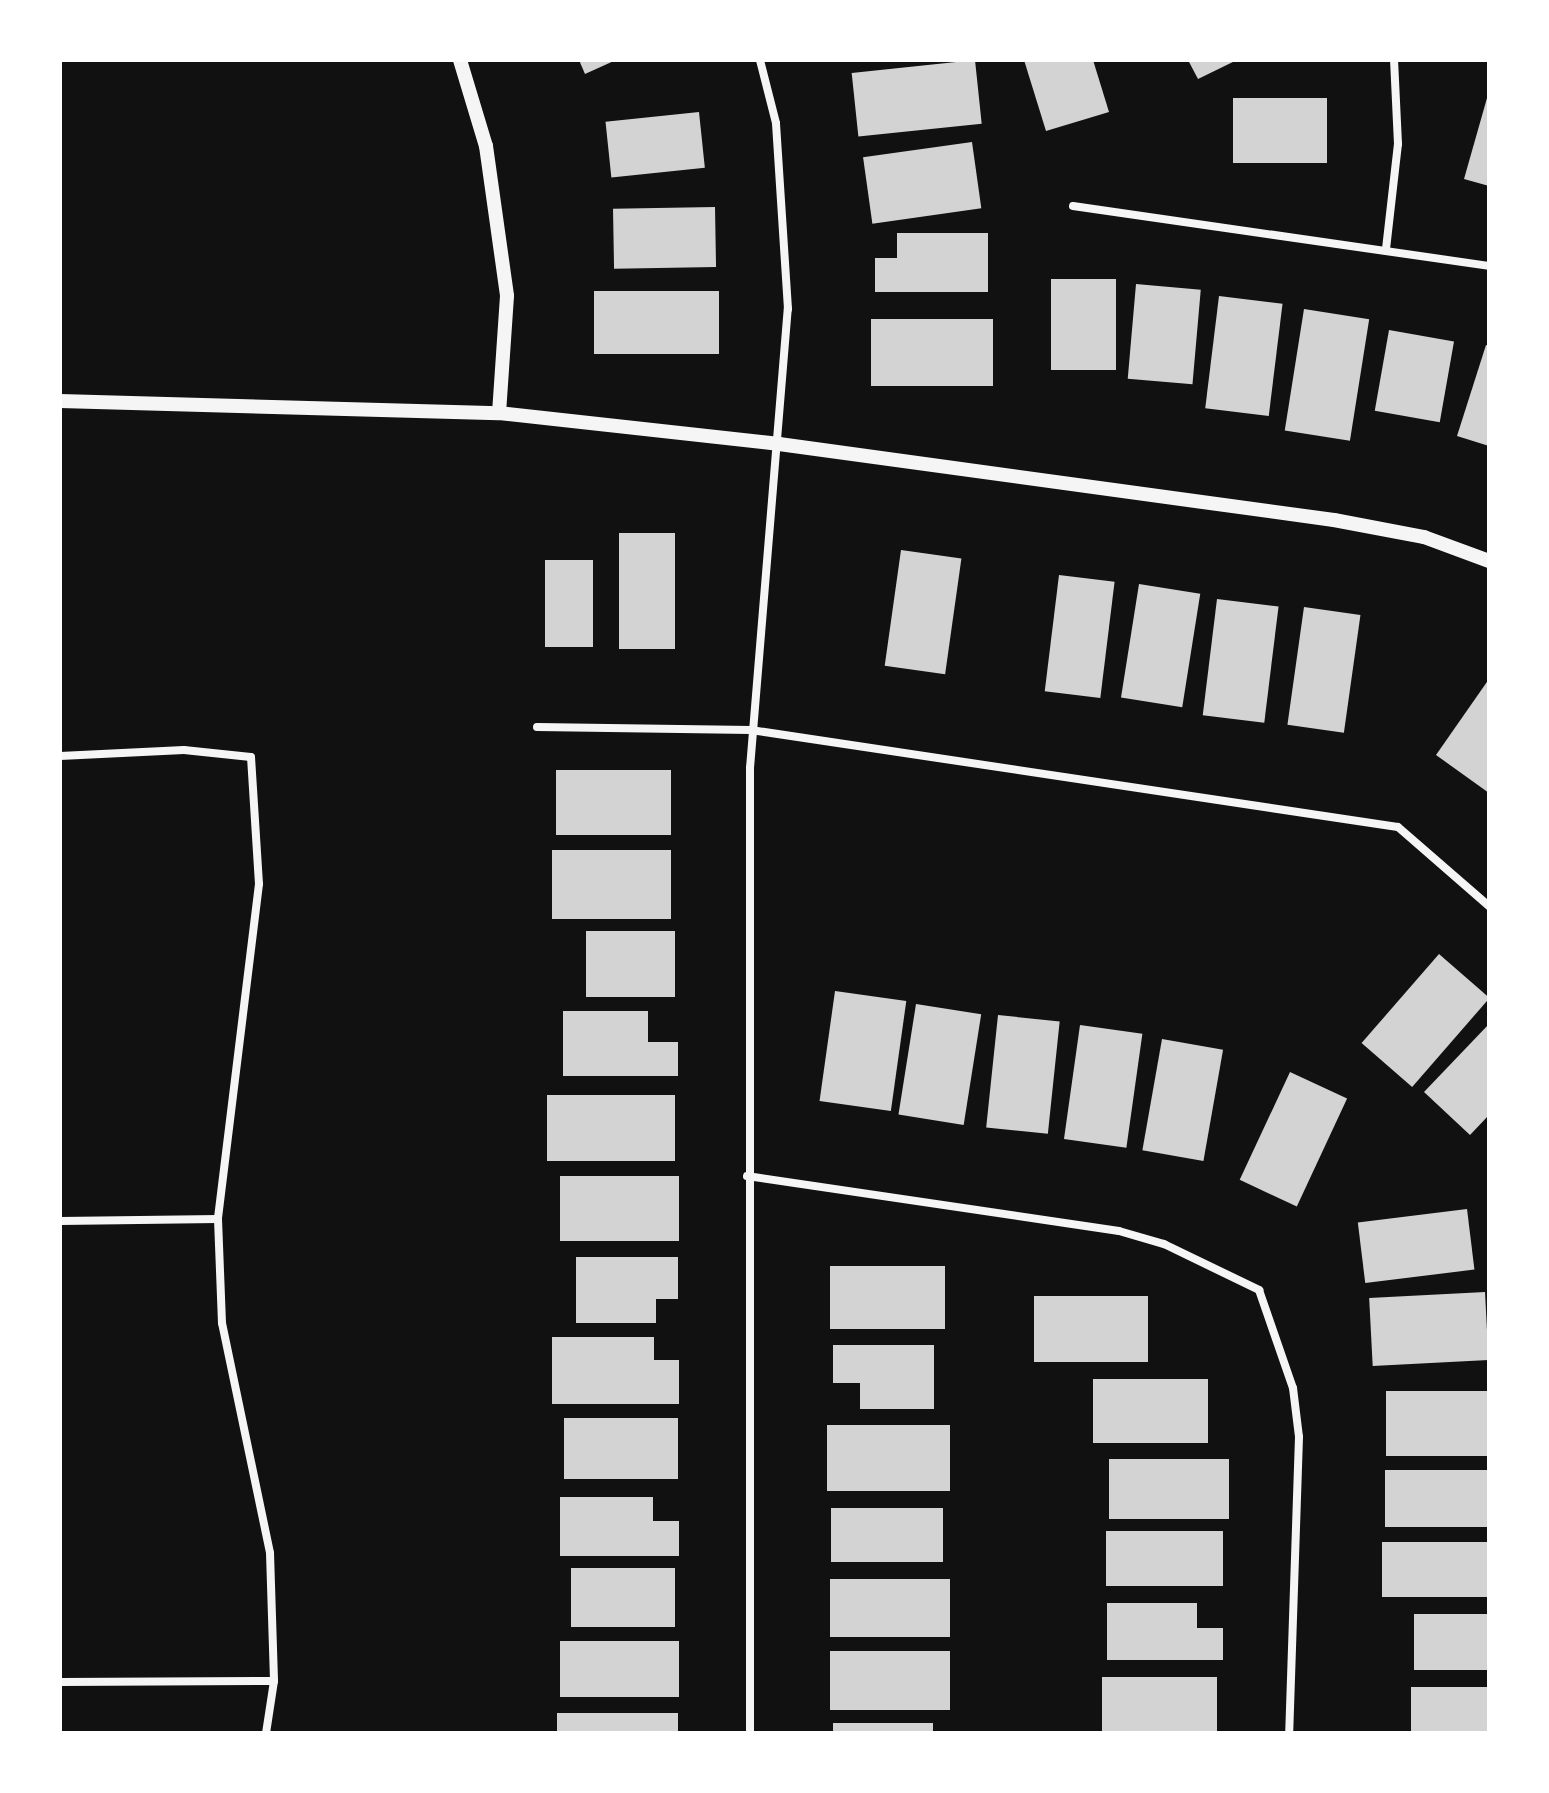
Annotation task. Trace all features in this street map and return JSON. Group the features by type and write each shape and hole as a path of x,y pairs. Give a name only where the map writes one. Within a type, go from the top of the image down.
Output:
{"street":[{"path":"460,60 486,146 505,283 499,413"},
{"path":"750,1733 747,1176 751,730 779,444 788,309 785,214 776,123 760,60"},
{"path":"1386,249 1398,144 1394,60"},
{"path":"1073,206 1489,266"},
{"path":"60,401 202,401 499,413 779,444 1334,520 1424,537 1489,561"},
{"path":"537,727 751,730 1398,827 1489,906"},
{"path":"60,756 184,750 251,757 259,884 218,1219 222,1323 270,1553 274,1681 266,1733"},
{"path":"747,1176 1119,1231 1164,1244 1259,1290 1293,1388 1299,1437 1289,1733"},
{"path":"60,1221 218,1219"},
{"path":"60,1682 274,1681"}],"building":[{"path":"579,60 616,60 585,74"},
{"path":"975,60 982,124 858,137 852,73"},
{"path":"1024,60 1093,60 1109,112 1046,131"},
{"path":"1188,60 1237,60 1198,79"},
{"path":"1489,91 1489,186 1464,179"},
{"path":"1233,98 1327,98 1327,163 1233,163"},
{"path":"699,112 705,168 611,178 606,122"},
{"path":"972,142 981,208 872,224 863,157"},
{"path":"715,207 716,267 614,269 613,209"},
{"path":"897,233 988,233 988,292 875,292 875,258 897,258"},
{"path":"1051,279 1116,279 1116,370 1051,370"},
{"path":"1136,284 1201,290 1192,384 1128,379"},
{"path":"594,291 719,291 719,354 594,354"},
{"path":"1219,296 1283,304 1269,416 1205,408"},
{"path":"1304,309 1369,319 1350,441 1285,430"},
{"path":"871,319 993,319 993,386 871,386"},
{"path":"1389,330 1454,341 1440,422 1375,411"},
{"path":"1486,345 1489,346 1489,446 1457,436"},
{"path":"619,533 675,533 675,649 619,649"},
{"path":"901,550 961,558 945,674 885,666"},
{"path":"545,560 593,560 593,647 545,647"},
{"path":"1059,575 1115,582 1100,698 1045,691"},
{"path":"1139,584 1200,594 1182,707 1121,698"},
{"path":"1217,599 1279,607 1264,723 1203,715"},
{"path":"1304,607 1360,615 1344,733 1287,725"},
{"path":"1489,679 1489,793 1436,755"},
{"path":"556,770 671,770 671,835 556,835"},
{"path":"552,850 671,850 671,919 552,919"},
{"path":"586,931 675,931 675,997 586,997"},
{"path":"1439,954 1489,999 1412,1087 1362,1043"},
{"path":"835,991 906,1001 891,1111 820,1101"},
{"path":"916,1004 981,1014 964,1125 898,1115"},
{"path":"563,1011 648,1011 648,1042 678,1042 678,1076 563,1076"},
{"path":"998,1015 1060,1021 1048,1134 986,1127"},
{"path":"1489,1024 1489,1115 1470,1135 1424,1092"},
{"path":"1080,1025 1142,1034 1126,1148 1064,1139"},
{"path":"1162,1039 1223,1050 1203,1161 1142,1150"},
{"path":"1290,1072 1347,1099 1297,1206 1240,1180"},
{"path":"547,1095 675,1095 675,1161 547,1161"},
{"path":"560,1176 679,1176 679,1241 560,1241"},
{"path":"1467,1209 1474,1270 1365,1283 1358,1222"},
{"path":"576,1257 678,1257 678,1299 656,1299 656,1323 576,1323"},
{"path":"830,1266 945,1266 945,1329 830,1329"},
{"path":"1485,1292 1489,1360 1373,1366 1369,1298"},
{"path":"1034,1296 1148,1296 1148,1362 1034,1362"},
{"path":"552,1337 654,1337 654,1360 679,1360 679,1404 552,1404"},
{"path":"833,1345 934,1345 934,1409 860,1409 860,1383 833,1383"},
{"path":"1093,1379 1208,1379 1208,1443 1093,1443"},
{"path":"1386,1391 1489,1391 1489,1456 1386,1456"},
{"path":"564,1418 678,1418 678,1479 564,1479"},
{"path":"827,1425 950,1425 950,1491 827,1491"},
{"path":"1109,1459 1229,1459 1229,1519 1109,1519"},
{"path":"1385,1470 1489,1470 1489,1527 1385,1527"},
{"path":"560,1497 653,1497 653,1521 679,1521 679,1556 560,1556"},
{"path":"831,1508 943,1508 943,1562 831,1562"},
{"path":"1106,1531 1223,1531 1223,1586 1106,1586"},
{"path":"1382,1542 1489,1542 1489,1597 1382,1597"},
{"path":"571,1568 675,1568 675,1627 571,1627"},
{"path":"830,1579 950,1579 950,1637 830,1637"},
{"path":"1107,1603 1197,1603 1197,1628 1223,1628 1223,1660 1107,1660"},
{"path":"1414,1614 1489,1614 1489,1670 1414,1670"},
{"path":"560,1641 679,1641 679,1697 560,1697"},
{"path":"830,1651 950,1651 950,1710 830,1710"},
{"path":"1102,1677 1217,1677 1217,1733 1102,1733"},
{"path":"1411,1687 1489,1687 1489,1733 1411,1733"},
{"path":"557,1713 678,1713 678,1733 557,1733"},
{"path":"833,1723 933,1723 933,1733 833,1733"}]}
